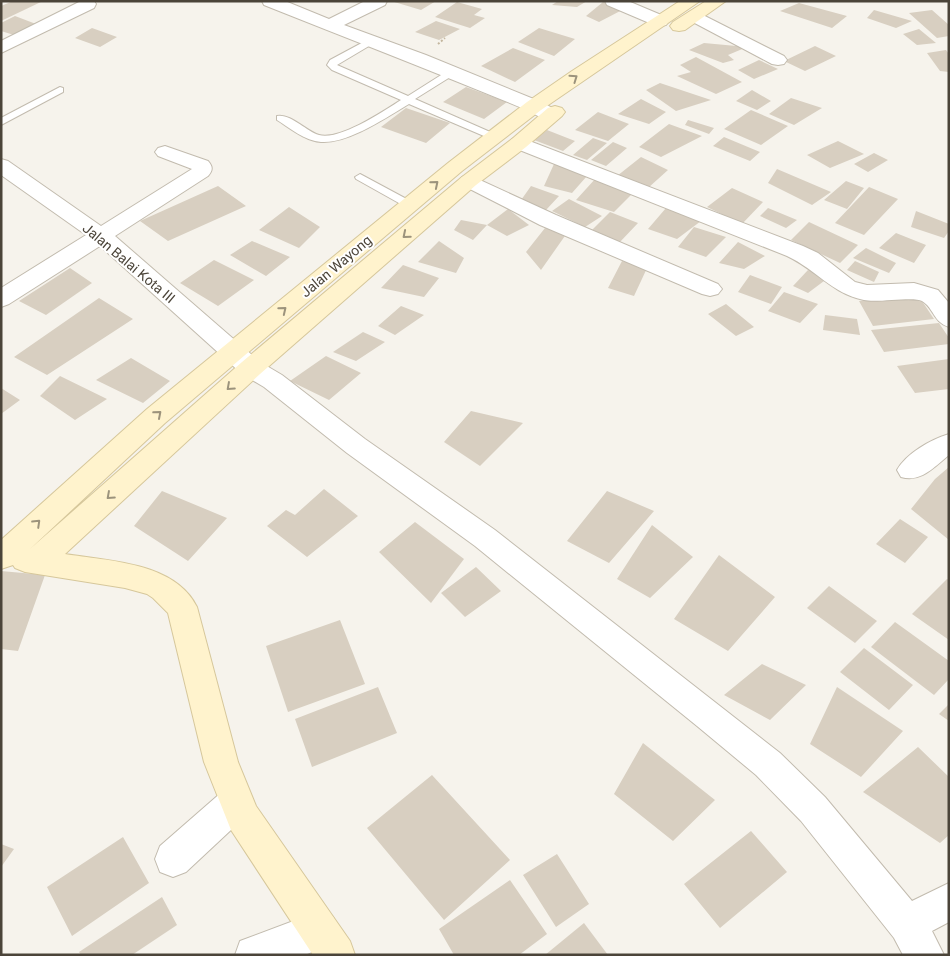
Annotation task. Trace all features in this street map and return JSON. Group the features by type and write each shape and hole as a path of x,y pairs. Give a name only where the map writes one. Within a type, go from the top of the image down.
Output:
{"street":[{"path":"270,1 452,72 543,110"},
{"path":"330,25 379,1"},
{"path":"613,1 660,21"},
{"name":"Jalan Wayong","path":"2,557 156,416 242,360 519,143 543,110 660,21 718,1"},
{"path":"1,48 88,4"},
{"path":"694,8 778,60"},
{"name":"Jalan Wayong","path":"37,562 242,360 410,205 494,137 624,62 694,8"},
{"path":"519,143 795,251 810,258 847,288 866,293 914,291 930,295 949,319"},
{"path":"1,299 201,172 201,165 165,152"},
{"name":"Jalan Balai Kota III","path":"1,165 100,235 242,360 273,381 356,446 485,538 768,764 813,809 916,940"},
{"path":"469,181 548,220 710,289"},
{"path":"911,470 941,447 949,444"},
{"path":"2,557 125,576 155,584 164,589 182,607 221,762 236,803 243,818 328,943 254,955"},
{"path":"173,859 236,803"},
{"path":"916,940 949,901"}],"lane":[{"path":"371,41 334,62 332,65 406,100 494,137"},
{"path":"280,118 321,139 332,139 356,130 452,72"},
{"path":"1,122 60,90"},
{"path":"360,177 410,205"}],"building":[{"path":"13,1 43,1 1,21 1,6"},
{"path":"391,1 436,1 421,10"},
{"path":"558,1 587,1 577,7 552,5"},
{"path":"457,2 482,9 474,15 485,18 470,28 435,17"},
{"path":"603,2 626,8 599,22 586,16"},
{"path":"799,3 847,16 832,28 780,11"},
{"path":"874,10 912,21 896,28 867,18"},
{"path":"932,10 949,25 949,36 937,38 909,13"},
{"path":"15,16 36,24 14,35 1,31 1,23"},
{"path":"436,21 460,29 439,40 415,32"},
{"path":"92,28 117,37 100,47 75,38"},
{"path":"539,28 575,39 554,56 518,42"},
{"path":"919,29 936,43 917,45 903,34"},
{"path":"704,43 747,47 728,55 734,60 723,63 689,50"},
{"path":"815,46 836,56 805,71 784,61"},
{"path":"513,48 545,60 515,82 481,66"},
{"path":"946,50 949,54 949,72 940,71 927,53"},
{"path":"696,57 742,82 716,94 677,76 691,72 680,65"},
{"path":"759,60 778,69 754,79 738,70"},
{"path":"660,83 711,100 676,111 646,90"},
{"path":"466,87 507,102 484,119 443,102"},
{"path":"752,90 771,101 757,110 736,101"},
{"path":"791,98 822,108 794,125 769,114"},
{"path":"641,99 666,112 649,124 618,114"},
{"path":"406,108 450,123 426,143 381,127"},
{"path":"751,110 788,126 761,145 724,129"},
{"path":"598,112 629,124 608,141 575,130"},
{"path":"688,120 714,128 709,134 685,125"},
{"path":"669,124 702,136 661,157 639,147"},
{"path":"547,130 575,141 563,151 534,140"},
{"path":"724,137 760,152 750,161 713,146"},
{"path":"593,138 607,143 587,160 573,155"},
{"path":"838,141 864,154 830,168 807,155"},
{"path":"613,142 627,148 606,166 591,160"},
{"path":"874,153 888,160 868,172 854,164"},
{"path":"641,157 668,170 648,188 617,176"},
{"path":"554,164 587,176 572,193 544,186"},
{"path":"777,169 831,192 812,205 768,183"},
{"path":"596,178 633,193 614,212 576,200"},
{"path":"846,181 864,188 847,209 824,200"},
{"path":"218,186 246,206 168,241 140,221"},
{"path":"531,186 559,196 546,210 519,203"},
{"path":"869,187 898,199 864,235 835,223"},
{"path":"732,188 763,202 742,224 707,207"},
{"path":"569,199 602,216 585,227 552,211"},
{"path":"289,207 320,227 299,248 259,230"},
{"path":"666,208 701,221 677,239 648,229"},
{"path":"768,208 797,220 786,228 760,216"},
{"path":"508,209 529,225 507,236 487,225"},
{"path":"916,211 949,224 949,231 944,238 911,227"},
{"path":"610,212 638,223 619,243 590,232"},
{"path":"461,220 487,225 473,240 454,230"},
{"path":"809,222 858,245 840,263 791,240"},
{"path":"694,227 726,237 706,257 678,247"},
{"path":"545,228 567,233 541,270 526,252"},
{"path":"896,233 926,245 914,263 879,248"},
{"path":"252,241 290,257 266,276 230,255"},
{"path":"439,241 464,258 456,273 418,262"},
{"path":"738,242 765,256 744,269 719,263"},
{"path":"866,248 896,263 889,273 853,258"},
{"path":"214,260 254,280 218,306 180,283"},
{"path":"622,261 648,266 634,296 608,288"},
{"path":"855,261 879,272 874,282 847,270"},
{"path":"403,265 439,278 424,297 381,288"},
{"path":"70,268 92,283 46,315 19,301"},
{"path":"808,270 828,278 808,293 793,286"},
{"path":"750,275 782,287 771,304 738,292"},
{"path":"784,292 818,304 800,323 768,311"},
{"path":"918,295 934,319 873,326 859,301"},
{"path":"99,298 133,319 47,375 14,357"},
{"path":"726,304 754,327 736,336 708,314"},
{"path":"401,306 424,315 395,335 378,326"},
{"path":"825,315 857,319 860,335 823,330"},
{"path":"939,323 949,338 949,344 884,352 871,330"},
{"path":"363,332 385,342 356,361 333,352"},
{"path":"326,356 361,373 329,400 290,381"},
{"path":"131,358 170,381 143,403 96,380"},
{"path":"949,359 949,389 915,393 897,366"},
{"path":"60,376 107,399 75,420 40,396"},
{"path":"1,388 20,400 1,414"},
{"path":"471,411 523,423 480,466 444,442"},
{"path":"949,467 949,540 911,509 935,479"},
{"path":"324,489 358,516 307,557 267,526 286,510 295,515"},
{"path":"162,491 227,518 188,561 134,526"},
{"path":"607,491 654,511 609,563 567,541"},
{"path":"900,519 928,537 905,563 876,544"},
{"path":"415,522 464,559 431,603 379,552"},
{"path":"652,525 693,557 650,598 617,579"},
{"path":"719,555 775,597 728,651 674,619"},
{"path":"476,567 501,591 465,617 441,593"},
{"path":"1,571 45,575 18,651 1,649"},
{"path":"947,579 949,580 949,640 912,614"},
{"path":"829,586 877,621 855,643 807,608"},
{"path":"340,620 365,684 288,712 266,646"},
{"path":"895,622 949,661 949,679 934,695 871,647"},
{"path":"864,648 913,685 889,710 840,672"},
{"path":"762,664 806,685 770,720 724,695"},
{"path":"378,687 397,733 312,767 295,719"},
{"path":"837,687 903,731 861,777 810,744"},
{"path":"949,704 949,721 939,714"},
{"path":"643,743 715,800 673,841 614,794"},
{"path":"918,747 949,777 949,835 940,843 863,792"},
{"path":"432,775 510,860 444,920 367,828"},
{"path":"751,831 787,872 720,928 684,884"},
{"path":"123,837 149,883 72,936 47,887"},
{"path":"1,844 14,849 1,867"},
{"path":"557,854 589,904 556,927 523,875"},
{"path":"510,880 547,934 519,955 454,955 439,929"},
{"path":"162,897 177,925 132,955 81,955 79,952"},
{"path":"584,923 608,955 545,955"}]}
